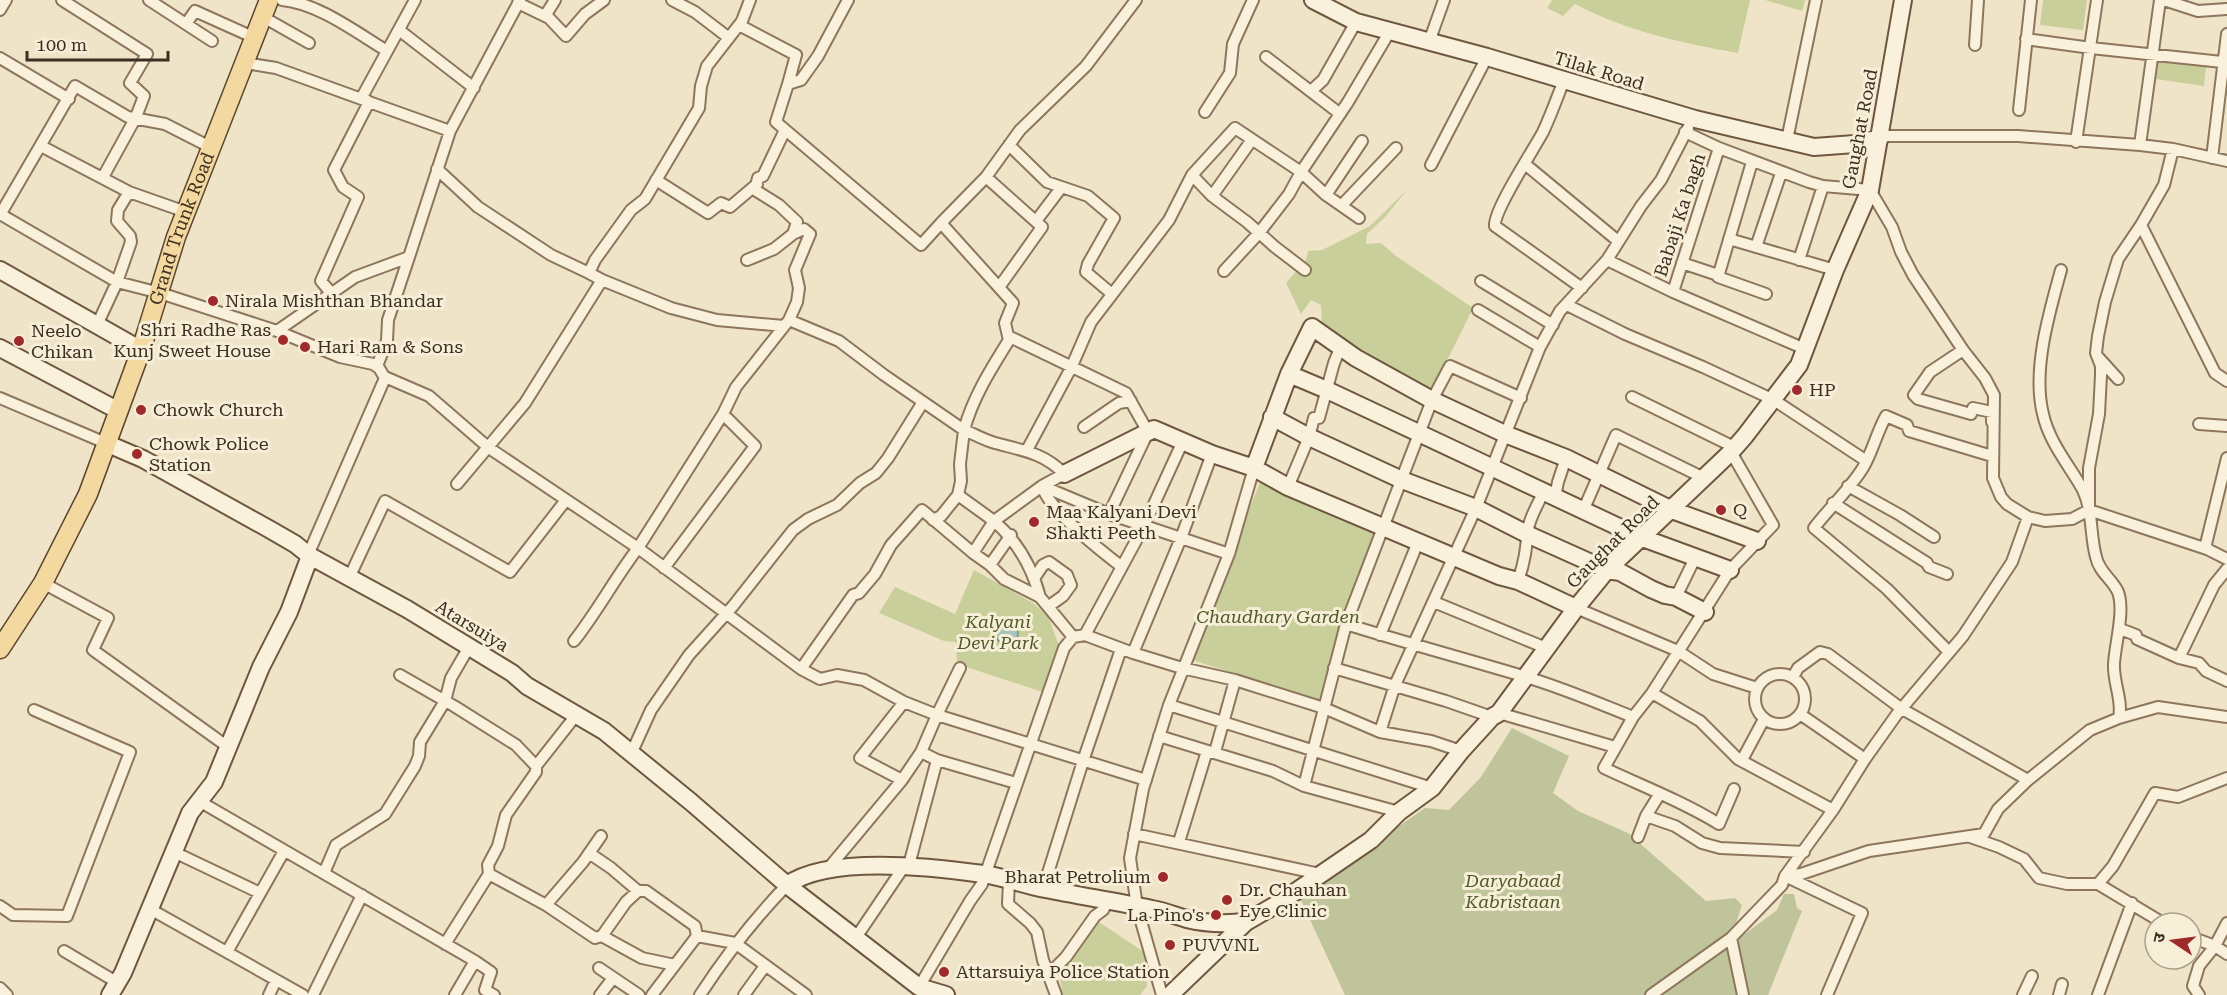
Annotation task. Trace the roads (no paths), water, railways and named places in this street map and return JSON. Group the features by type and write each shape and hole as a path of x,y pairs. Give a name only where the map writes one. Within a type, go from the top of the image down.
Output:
{"main road":[{"name":"Grand Trunk Road","path":"0,649 43,583 88,494 141,350 176,237 269,0"}],"street":[{"path":"0,10 6,0"},
{"path":"62,0 147,54 130,83 144,96 136,117 103,177"},
{"path":"149,0 212,41"},
{"path":"282,0 291,0 316,9 387,51"},
{"path":"368,102 362,97 415,0"},
{"path":"545,16 555,0"},
{"path":"375,365 387,341 388,321 450,131 519,1 545,16 566,36 585,14 604,0"},
{"path":"672,0 695,12 729,39"},
{"path":"588,273 631,210 645,199 699,108 701,86 707,66 739,25 750,0"},
{"path":"788,84 801,80 818,56 848,0"},
{"path":"739,25 796,55 776,122 921,245 986,177 1020,130 1086,66 1136,0"},
{"path":"1205,112 1230,73 1233,44 1253,0"},
{"name":"Tilak Road","path":"1314,0 1356,22 1564,80 1690,125 1787,140 1814,147 1856,144 1881,137"},
{"path":"1429,42 1444,0"},
{"path":"1787,140 1816,0"},
{"name":"Gaughat Road","path":"1170,995 1246,922 1279,903 1371,840 1399,812 1432,788 1461,751 1496,715 1607,570 1704,478 1774,399 1799,365 1835,270 1870,190 1903,0"},
{"path":"1975,45 1978,0"},
{"path":"2019,110 2031,0"},
{"path":"2076,142 2097,0"},
{"path":"2140,145 2162,0 2198,10 2227,9"},
{"path":"186,24 195,11 255,38"},
{"path":"262,17 309,43"},
{"path":"1311,91 1323,80 1356,22"},
{"path":"399,30 474,88"},
{"path":"1224,272 1259,233 1289,194 1390,31"},
{"path":"2212,158 2227,34"},
{"path":"2026,39 2222,62"},
{"path":"1266,57 1339,113"},
{"path":"1431,165 1487,57"},
{"path":"0,58 69,99"},
{"path":"245,63 276,68 450,131"},
{"path":"1564,80 1551,115 1494,219 1495,226 1582,288"},
{"path":"212,148 165,124 128,117 75,86 0,214 117,282 160,293 277,331 340,357 375,365 384,377 429,396 489,448 638,548 801,669 820,679 837,675 864,680 904,702 937,715 1146,780"},
{"path":"332,294 321,281 358,197 343,187 334,170 368,102"},
{"path":"1380,732 1395,685 1476,508 1540,347 1567,305 1607,260 1634,221 1641,206 1661,180 1690,125 1719,148 1781,173 1823,186 1870,190 1892,227 1913,275 1963,350 1985,378 1994,395 1992,425"},
{"path":"1027,450 1071,368 1091,322 1168,220 1192,175 1235,128 1251,141 1301,172 1326,195 1359,218"},
{"path":"785,130 763,176 758,178 755,190 779,206 797,222 793,234"},
{"path":"1881,137 2018,136 2140,145 2173,149 2227,161"},
{"path":"1212,196 1251,141"},
{"path":"1326,195 1362,141"},
{"path":"1009,145 1047,182 1088,196 1114,218 1088,264 1086,272 1112,294"},
{"path":"41,146 129,192 186,212"},
{"path":"1342,205 1396,148"},
{"name":"Babaji Ka bagh","path":"1673,292 1719,148"},
{"path":"2089,510 2089,468 2099,414 2101,375 2101,366 2096,353 2105,302 2118,259 2164,185 2173,149"},
{"path":"1718,275 1752,162"},
{"path":"1526,164 1618,242"},
{"path":"437,169 478,207 551,255 602,280 682,311 717,320 787,322 839,340 964,430 993,442 1027,450 1052,462 1064,474"},
{"path":"1756,247 1781,173"},
{"path":"1192,175 1212,196 1305,270"},
{"path":"986,177 1042,227 1000,286"},
{"path":"656,180 708,213 721,203 730,207 757,184"},
{"path":"1799,260 1823,186"},
{"path":"1036,221 1061,188"},
{"path":"97,325 117,282 131,242 130,236 117,221 118,210 129,192"},
{"path":"933,520 941,516 958,495 964,430 970,408 1009,340 1005,324 1013,303 1000,286 941,224"},
{"path":"2141,225 2215,374 2227,381"},
{"path":"574,641 638,548 723,414 736,387 787,322 797,302 800,288 795,270 810,234 804,230 793,234 774,249 747,261"},
{"path":"1729,240 1835,270"},
{"path":"277,331 356,277 410,257"},
{"path":"1607,260 1673,292 1805,349"},
{"path":"1682,263 1766,294"},
{"path":"0,270 141,350"},
{"path":"2061,270 2047,320 2041,382 2042,412 2049,434 2084,492 2096,558 2101,570 2118,593 2120,629 2114,664 2115,688 2122,707 2119,718"},
{"path":"457,484 525,403 602,280"},
{"path":"1481,282 1553,325"},
{"path":"1567,305 1625,334 1774,399 1866,460"},
{"path":"1478,310 1540,347"},
{"path":"1162,995 1137,907 1130,858 1146,780 1168,705 1229,554 1254,468 1272,417 1289,374 1312,327 1356,358 1432,400 1505,434 1566,458 1672,510 1757,541"},
{"path":"1008,336 1126,393 1148,432"},
{"path":"1288,487 1309,437 1314,418 1319,418 1341,346"},
{"path":"0,348 118,411"},
{"path":"1963,350 1930,372 1914,395 1918,399 1971,414 1973,408 1992,412 1993,478 2001,497 2007,504 2028,517 2045,521 2072,519 2089,510 2207,549 2227,559"},
{"path":"2096,353 2118,379"},
{"path":"1304,786 1346,624 1432,400 1450,366 1521,398"},
{"path":"1289,374 1640,537 1730,570"},
{"path":"64,951 114,989 190,813 214,782 261,667 289,612 309,555 384,377"},
{"path":"1632,397 1732,449 1773,525 1730,570 1652,693 1633,717 1604,768 1659,795 1687,805 1719,824 1734,789"},
{"path":"0,398 108,444"},
{"path":"1084,427 1119,403 1131,401"},
{"path":"631,754 651,710 688,655 725,614 793,530 808,519 837,505 860,483 876,473 923,402"},
{"path":"664,568 755,446 723,414"},
{"path":"1949,652 1887,589 1814,528 1865,464 1876,434 1887,416 1907,424 1909,431 1992,456"},
{"path":"1272,417 1309,437 1402,480 1476,508 1529,535 1607,570 1620,572 1705,612"},
{"path":"2199,424 2227,426"},
{"path":"973,553 994,521 1042,486 1154,429 1212,454 1254,468 1288,487 1499,576 1518,581 1678,651 1713,674 1757,688"},
{"path":"1109,514 1148,432"},
{"path":"1583,511 1616,435 1704,478"},
{"path":"1085,635 1144,526 1183,441"},
{"name":"Atarsuiya","path":"108,444 143,459 295,544 309,555 407,609 512,673 527,686 604,731 787,885 919,987"},
{"path":"1133,653 1181,538 1212,454"},
{"path":"1543,493 1556,492 1566,458"},
{"path":"2207,549 2206,544 2227,458"},
{"path":"1042,486 1109,514 1229,554"},
{"path":"1042,486 1045,497 1081,531 1090,543 1122,567"},
{"path":"1848,486 1934,537"},
{"path":"1518,581 1526,559 1528,531 1543,493"},
{"path":"958,495 1011,536 1035,577 1040,597"},
{"path":"349,578 385,501 510,572 566,501"},
{"path":"1833,503 1927,562 1929,567 1947,574"},
{"path":"801,669 853,595 859,593 875,574 891,545 922,510 1004,579 1040,597 1073,637"},
{"path":"1651,995 1731,938 1782,885 1785,876 1833,810 1865,759 1902,709 1963,636 2012,562 2028,517"},
{"path":"990,565 1011,536"},
{"path":"1380,635 1418,542"},
{"path":"1676,597 1696,556"},
{"path":"1035,577 1043,565 1049,562 1067,575 1071,585 1063,596 1049,606"},
{"path":"2179,658 2214,585 2227,569"},
{"path":"43,583 108,618 93,650 228,747"},
{"path":"1434,602 1546,648"},
{"path":"1346,624 1414,646 1526,677 1633,717"},
{"path":"2120,629 2136,635 2141,642 2151,644 2179,658 2199,663 2206,671 2227,681"},
{"path":"946,995 919,987 970,900 982,884 1065,648 1073,637 1085,635 1182,668 1235,680 1324,708 1380,732 1431,741 1461,751"},
{"path":"324,873 336,844 385,814 415,766 419,756 420,742 445,701 451,678 469,647"},
{"path":"1043,889 1121,649"},
{"path":"1793,677 1798,668 1820,652 1828,654 1902,709 2028,780"},
{"path":"827,871 902,780 921,752 960,668"},
{"path":"1334,668 1615,747"},
{"path":"1776,674 1793,677 1799,682 1805,698 1800,714 1794,720 1779,724 1764,719 1755,705 1757,688 1761,681 1776,674"},
{"path":"400,675 516,745 536,766"},
{"path":"1179,842 1211,751 1224,722 1235,680"},
{"path":"1652,693 1700,721 1738,759 1833,810"},
{"path":"902,780 860,758 904,702"},
{"path":"1168,705 1432,788"},
{"path":"1785,876 1801,874 1869,851 1984,834 1998,810 2028,780 2090,730 2119,718 2158,707 2227,717"},
{"path":"0,906 13,915 67,916 130,752 34,710"},
{"path":"445,944 489,874 488,866 498,846 506,814 536,772 536,766 577,714"},
{"path":"1800,714 1865,759"},
{"path":"1742,760 1764,719"},
{"path":"1159,736 1273,771 1304,786 1399,812"},
{"path":"921,752 937,760 1016,783"},
{"path":"855,939 907,865 937,760"},
{"path":"2098,884 2113,866 2155,793 2178,796 2227,778"},
{"path":"1638,837 1646,816 1659,795"},
{"path":"199,801 475,961 491,972 486,990 494,995"},
{"path":"1646,816 1675,826 1702,843 1720,848 1804,852"},
{"path":"1134,834 1320,874"},
{"path":"546,904 589,854 601,836"},
{"path":"1970,837 2000,847 2024,859 2039,878 2067,884 2098,884 2144,911"},
{"path":"227,952 284,850"},
{"path":"174,852 260,893"},
{"path":"589,854 638,891 646,891 695,926 697,936 652,995"},
{"path":"700,995 759,913 787,885 796,878 827,871 907,865 985,874 1043,889 1212,923 1246,922"},
{"path":"489,874 546,904 595,938 603,936 642,958 675,965"},
{"path":"1785,876 1862,913 1827,995"},
{"path":"1009,880 1008,904 1037,932 1042,960 1056,995"},
{"path":"603,936 626,902 638,891"},
{"path":"313,995 362,895"},
{"path":"1049,977 1108,902"},
{"path":"2098,995 2132,903"},
{"path":"150,909 303,995"},
{"path":"2199,995 2193,986 2199,966 2215,946 2227,923"},
{"path":"697,936 735,944 806,995"},
{"path":"1731,938 1743,995"},
{"path":"2203,942 2227,954"},
{"path":"455,995 475,961"},
{"path":"744,995 765,966"},
{"path":"599,968 639,995"},
{"path":"2023,995 2032,976"},
{"path":"600,995 613,978"},
{"path":"268,995 276,980"},
{"path":"2059,995 2062,984"},
{"path":"0,988 7,995"}],"water":[{"path":"1007,623 1015,626 1018,634 1015,642 1007,645 999,642 996,634 999,626"}],"place":[{"name":"Nirala Mishthan Bhandar","path":"213,301"},
{"name":"Shri Radhe Ras Kunj Sweet House","path":"283,340"},
{"name":"Neelo Chikan","path":"19,341"},
{"name":"Hari Ram & Sons","path":"305,347"},
{"name":"HP","path":"1797,390"},
{"name":"Chowk Church","path":"141,410"},
{"name":"Chowk Police Station","path":"137,454"},
{"name":"Q","path":"1721,510"},
{"name":"Maa Kalyani Devi Shakti Peeth","path":"1034,522"},
{"name":"Bharat Petrolium","path":"1163,877"},
{"name":"Dr. Chauhan Eye Clinic","path":"1227,900"},
{"name":"La Pino's","path":"1216,915"},
{"name":"PUVVNL","path":"1170,945"},
{"name":"Attarsuiya Police Station","path":"944,972"}],"park label":[{"name":"Chaudhary Garden","path":"1278,617"},
{"name":"Kalyani Devi Park","path":"998,632"},
{"name":"Daryabaad Kabristaan","path":"1513,891"}]}
